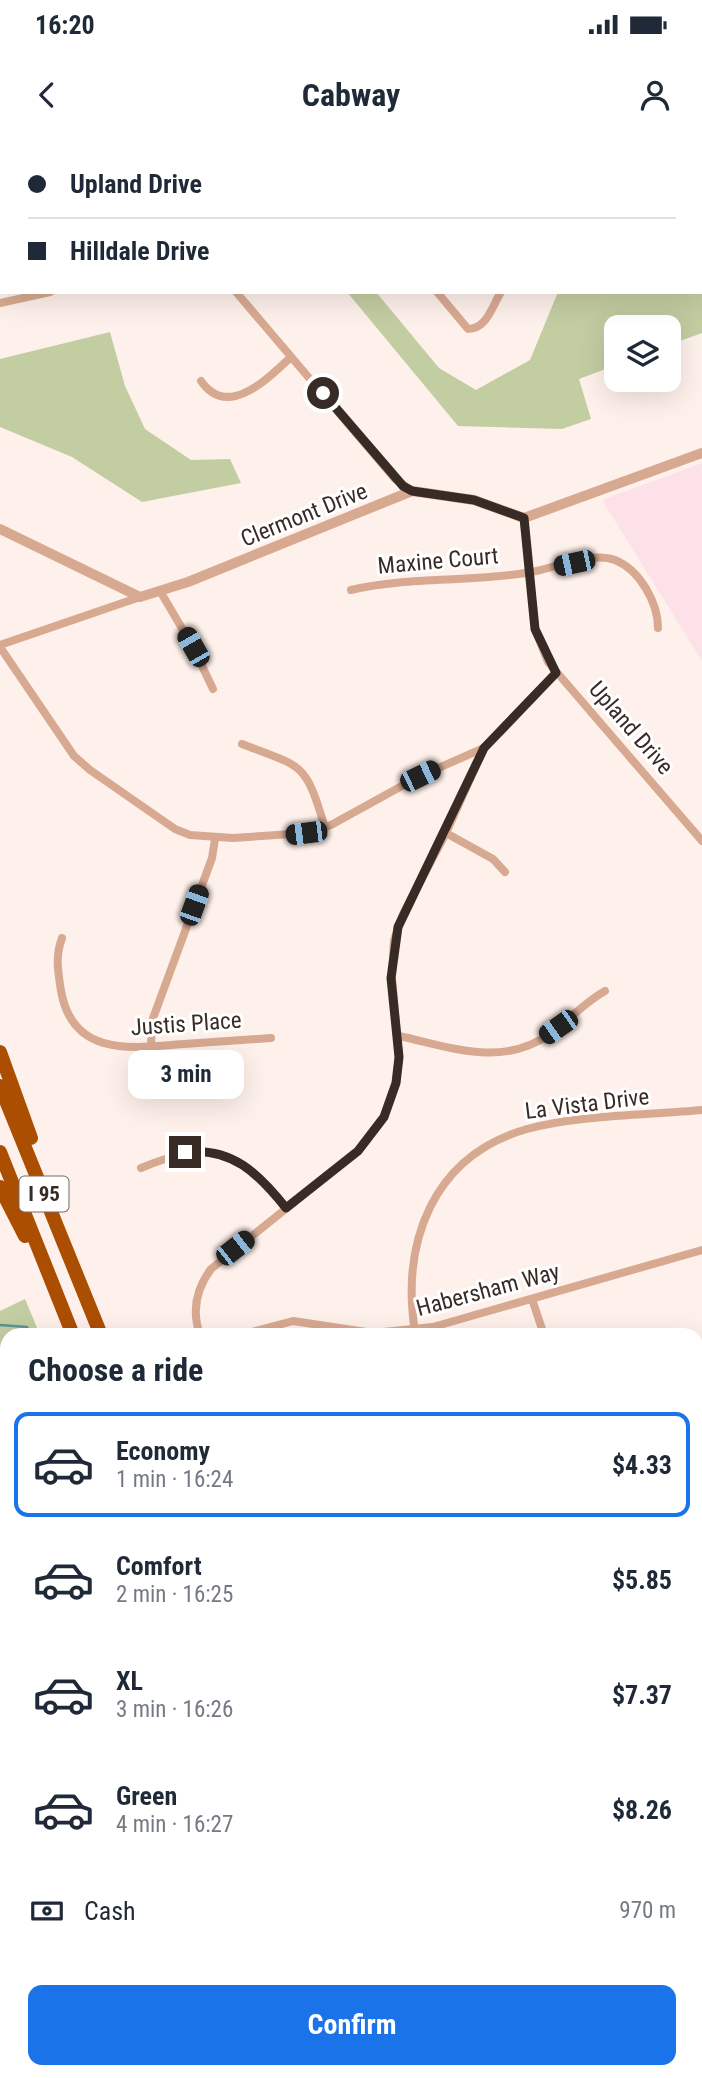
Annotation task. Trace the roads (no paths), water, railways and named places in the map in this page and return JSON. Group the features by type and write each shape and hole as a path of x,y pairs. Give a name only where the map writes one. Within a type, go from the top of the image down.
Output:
{"highway":[{"path":"0,1052 87,1302"},
{"name":"I 95","path":"0,1086 98,1328"},
{"name":"I 95","path":"0,1153 68,1328"},
{"path":"0,1187 68,1328"}],"street":[{"path":"0,303 41,294"},
{"path":"238,294 395,479 412,491"},
{"path":"439,294 468,329 473,330 485,322 500,294"},
{"path":"201,381 218,395 240,396 256,388 291,357"},
{"path":"524,518 702,453"},
{"name":"Clermont Drive","path":"0,646 160,591 412,491 474,500 524,518"},
{"name":"Upland Drive","path":"524,518 535,629 556,673 702,841"},
{"path":"0,530 140,597"},
{"name":"Maxine Court","path":"351,590 529,572 597,558 613,559 637,576 658,610 658,628"},
{"path":"160,591 193,647 213,690"},
{"path":"0,646 66,745 82,764 175,829 190,835 215,839 288,835 325,828 432,770 484,748"},
{"path":"199,1328 196,1301 206,1274 218,1261 358,1151 377,1128 396,1083 399,1036 391,978 394,940 403,914 446,834 484,748 556,673"},
{"path":"242,744 289,761 306,775 325,828"},
{"path":"446,834 493,859 505,872"},
{"path":"151,1046 152,1021 212,858 215,839"},
{"name":"Justis Place","path":"62,938 57,951 57,967 64,1003 76,1024 90,1038 107,1045 151,1046 271,1038"},
{"path":"399,1036 471,1053 507,1052 546,1037 605,991"},
{"name":"La Vista Drive","path":"415,1328 410,1281 417,1237 437,1195 469,1159 496,1142 537,1126 702,1110"},
{"path":"141,1168 185,1152 222,1154 256,1173 286,1208"},
{"name":"Habersham Way","path":"432,1328 702,1250"},
{"path":"532,1298 542,1328"},
{"name":"Habersham Way","path":"267,1328 293,1321 313,1321 348,1328"}],"waterway":[{"path":"0,1325 27,1328"}]}
